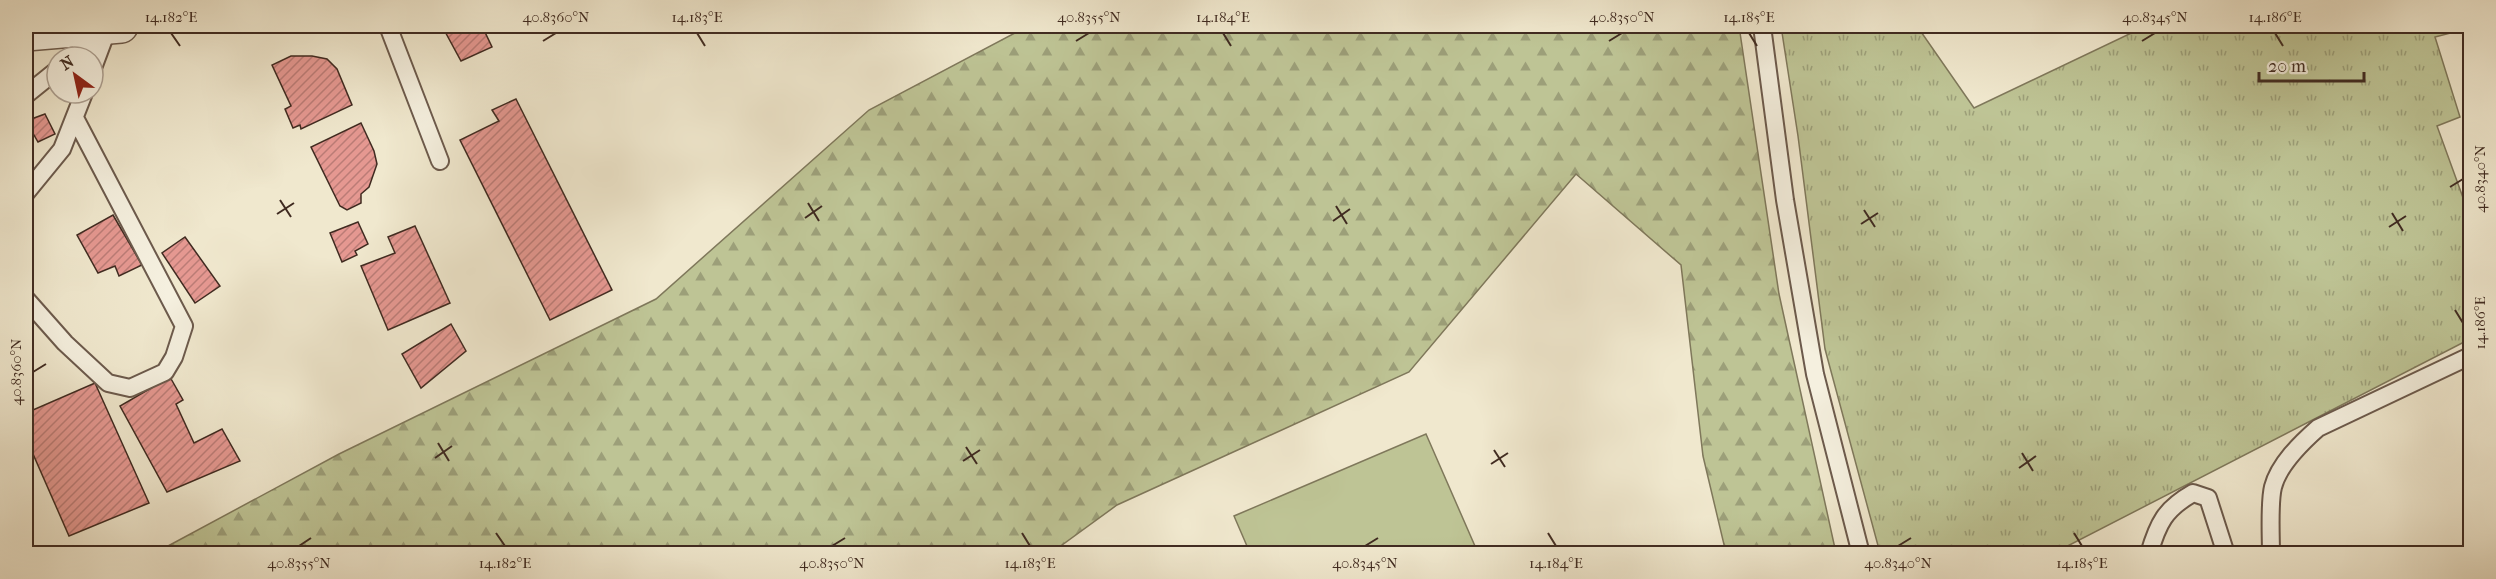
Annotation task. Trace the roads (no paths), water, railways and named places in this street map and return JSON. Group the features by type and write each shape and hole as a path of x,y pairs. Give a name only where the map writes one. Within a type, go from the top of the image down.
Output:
{"street":[{"path":"26,34 112,26"}],"lane":[{"path":"88,45 112,26"},
{"path":"103,45 112,26"},
{"path":"388,26 440,161"},
{"path":"1762,26 1785,200 1815,374 1861,554"},
{"path":"26,95 45,80"},
{"path":"26,193 62,149 80,105"},
{"path":"26,299 65,342 108,383 130,388 165,372 174,357 184,326 75,118"},
{"path":"2271,554 2273,488 2283,467 2301,443 2318,428 2470,356"},
{"path":"2149,554 2154,534 2173,505 2193,493 2208,498 2226,554"}]}
